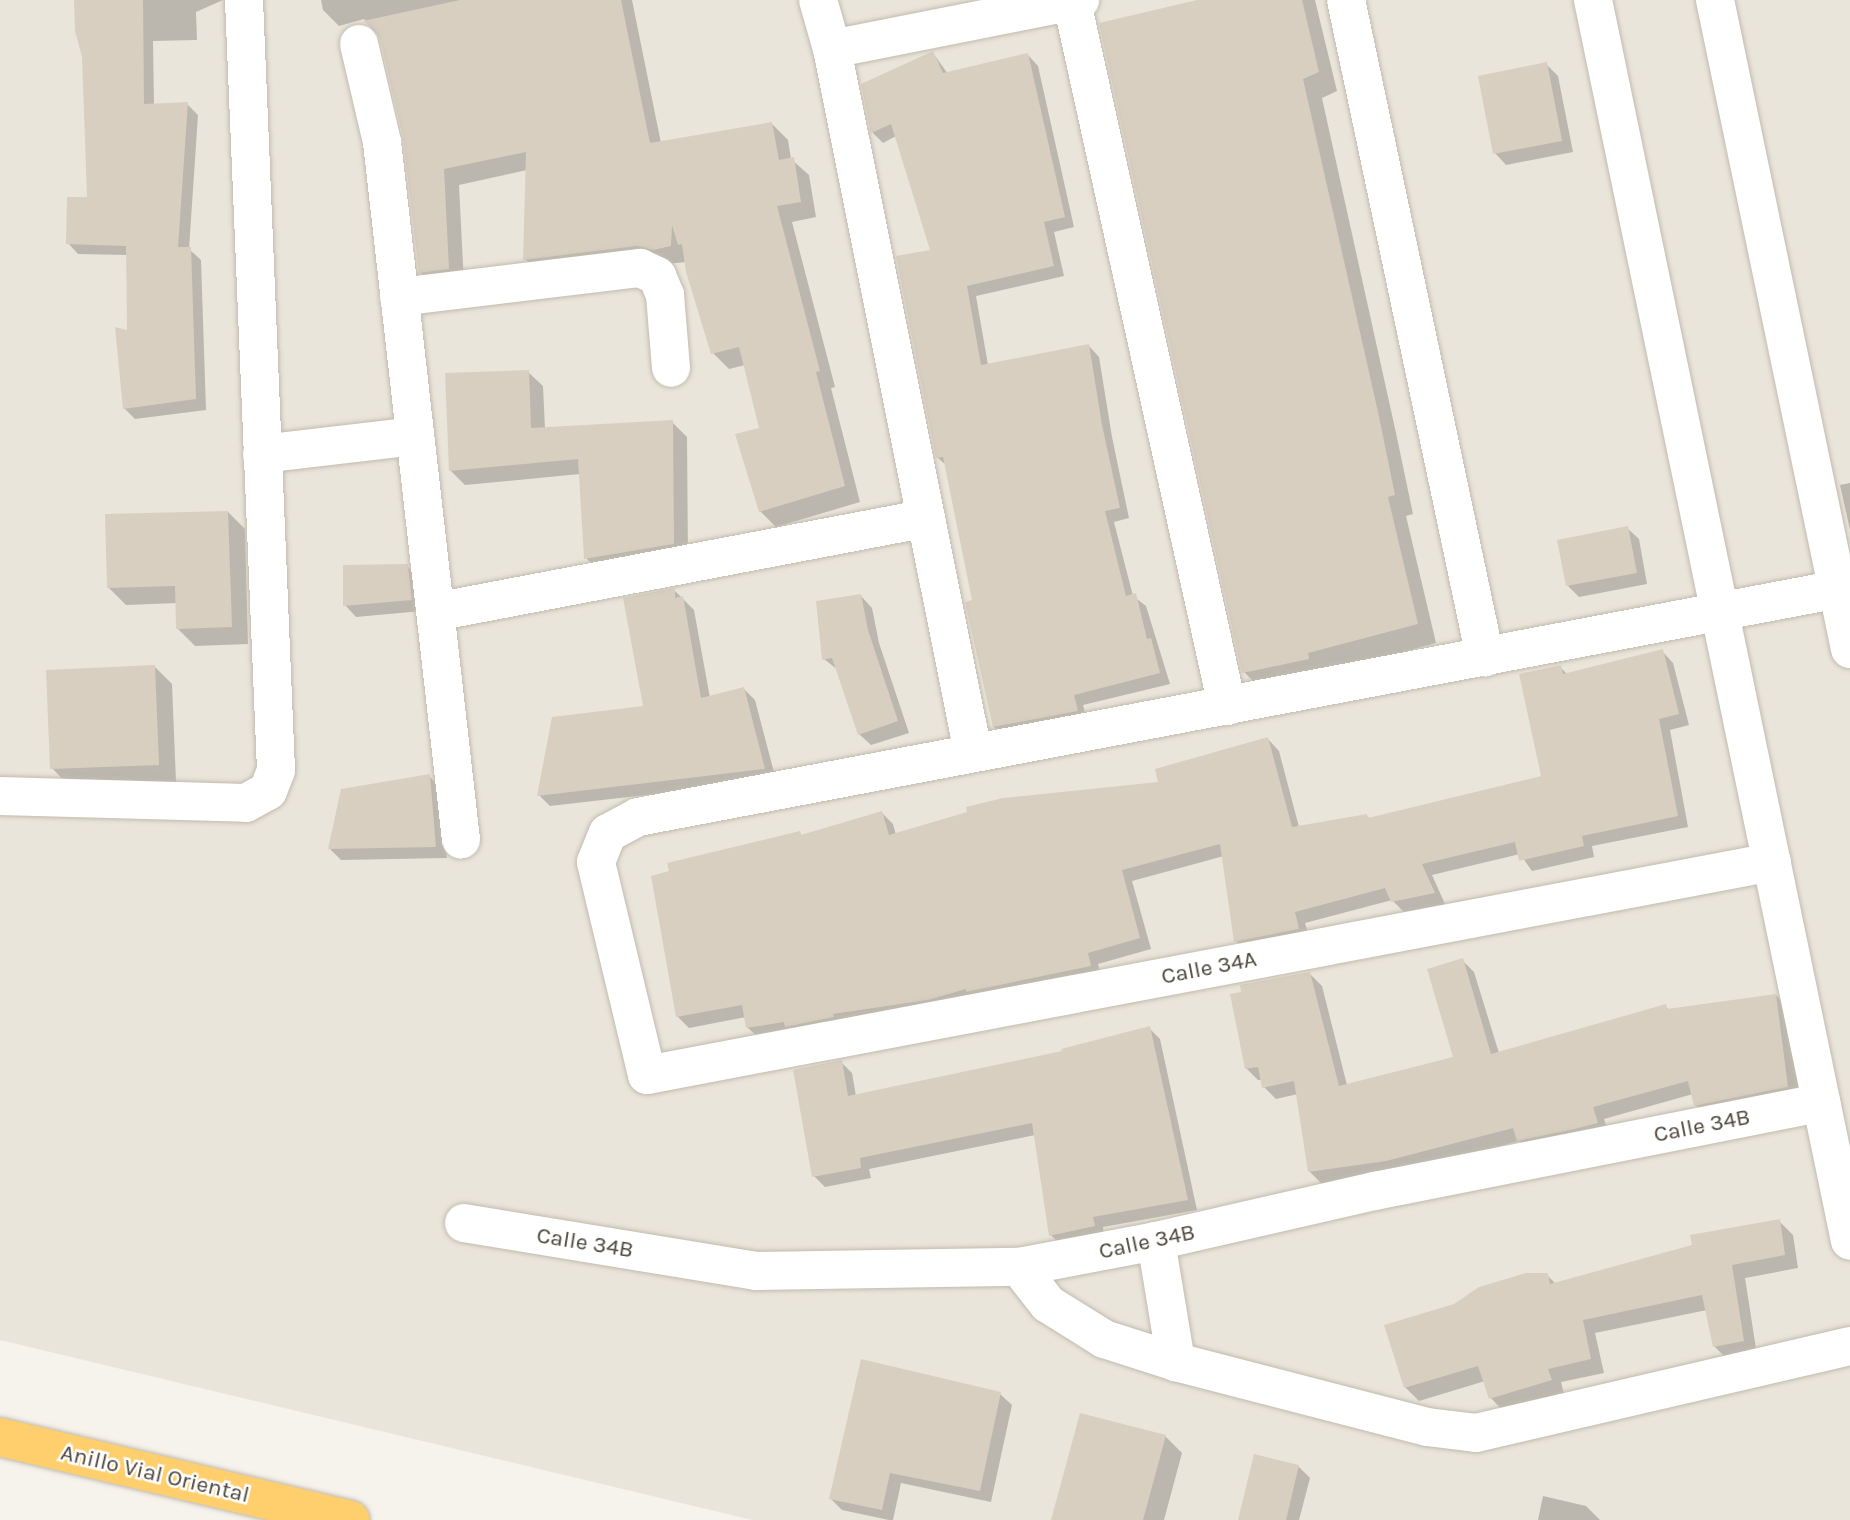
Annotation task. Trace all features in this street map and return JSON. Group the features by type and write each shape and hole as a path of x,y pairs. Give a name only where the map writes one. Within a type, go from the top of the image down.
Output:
{"highway":[{"name":"Anillo Vial Oriental","path":"0,1437 350,1520"}],"street":[{"path":"0,796 246,803 268,791 276,770 244,0"},
{"path":"818,0 832,49 973,753 1844,589"},
{"path":"1346,0 1485,657"},
{"path":"1592,0 1850,1241"},
{"path":"1715,0 1844,589 1850,649"},
{"path":"832,49 1076,1 1227,706"},
{"path":"359,44 382,142 461,840"},
{"path":"399,297 640,268 657,276 665,295 671,368"},
{"path":"262,454 415,436"},
{"path":"435,612 926,518"},
{"name":"Calle 34A","path":"973,753 638,817 608,833 596,862 647,1075 1772,862"},
{"name":"Calle 34B","path":"464,1223 755,1271 1019,1267 1156,1241 1375,1191 1821,1103"},
{"path":"1156,1241 1176,1362"},
{"path":"1019,1267 1048,1304 1104,1339 1176,1362 1427,1427 1476,1433 1850,1346"}],"shaded area":[{"path":"0,0 1850,0 1850,1520 752,1520 0,1340"}],"building":[{"path":"74,0 143,0 144,104 188,102 178,247 191,247 196,399 123,409 115,327 127,330 126,246 66,244 67,197 87,197 82,57 75,31"},
{"path":"460,0 621,0 650,143 772,122 779,160 794,157 801,202 777,206 820,371 816,372 845,486 759,512 735,434 759,428 739,347 711,354 686,272 682,244 678,245 672,225 671,246 653,250 637,246 523,260 526,152 444,169 449,269 419,273 403,137 380,39 374,29 363,21"},
{"path":"1197,0 1302,0 1319,72 1303,79 1378,412 1395,495 1388,497 1418,624 1308,653 1309,659 1242,673 1099,23"},
{"path":"933,51 943,73 1028,53 1065,217 1044,222 1054,266 967,286 981,365 1089,344 1102,425 1120,508 1105,511 1126,596 1136,593 1147,639 1151,638 1160,673 1074,695 1078,711 993,727 965,602 972,600 943,457 936,458 896,256 930,250 891,124 871,133 861,84"},
{"path":"1547,62 1562,141 1493,154 1478,76"},
{"path":"529,370 531,428 673,420 674,544 584,559 578,459 449,471 445,373"},
{"path":"228,511 232,627 176,629 175,586 107,588 105,514"},
{"path":"1628,526 1637,573 1566,586 1557,540"},
{"path":"408,564 412,600 343,606 343,565"},
{"path":"675,588 675,598 683,596 701,698 744,687 765,769 537,796 552,717 643,706 623,598"},
{"path":"861,594 868,630 898,721 858,735 832,658 822,660 816,601"},
{"path":"1663,649 1679,714 1659,719 1678,816 1582,836 1584,846 1519,861 1515,842 1422,864 1435,893 1391,902 1385,888 1295,912 1299,929 1234,942 1220,844 1122,870 1140,938 1088,953 1091,966 966,992 966,989 928,1000 833,1014 834,1017 785,1027 784,1022 746,1028 742,1005 676,1017 651,876 669,871 667,863 800,831 801,835 882,811 889,835 967,812 966,807 1003,798 1158,782 1155,769 1268,737 1292,827 1367,814 1368,818 1541,776 1519,674 1561,665 1563,674"},
{"path":"155,665 159,765 50,769 46,670"},
{"path":"430,774 436,847 328,849 341,789"},
{"path":"1463,958 1491,1054 1666,1004 1667,1009 1776,994 1788,1087 1694,1106 1688,1081 1593,1107 1598,1123 1575,1129 1517,1141 1513,1128 1386,1161 1308,1172 1294,1081 1262,1088 1258,1067 1245,1069 1230,994 1241,992 1240,985 1310,972 1339,1086 1453,1057 1427,969"},
{"path":"1150,1026 1188,1200 1093,1217 1095,1226 1049,1236 1032,1123 860,1158 861,1168 812,1177 793,1070 842,1060 848,1096 1062,1051 1061,1049"},
{"path":"1780,1219 1785,1255 1732,1265 1744,1341 1713,1347 1702,1295 1583,1320 1591,1359 1548,1369 1552,1380 1489,1399 1478,1366 1404,1388 1384,1325 1454,1304 1479,1287 1526,1273 1548,1273 1550,1284 1692,1245 1690,1235"},
{"path":"861,1359 1001,1392 980,1491 890,1473 882,1510 829,1499"},
{"path":"1080,1413 1166,1435 1143,1520 1051,1520"},
{"path":"1254,1454 1299,1465 1286,1520 1238,1520"}]}
